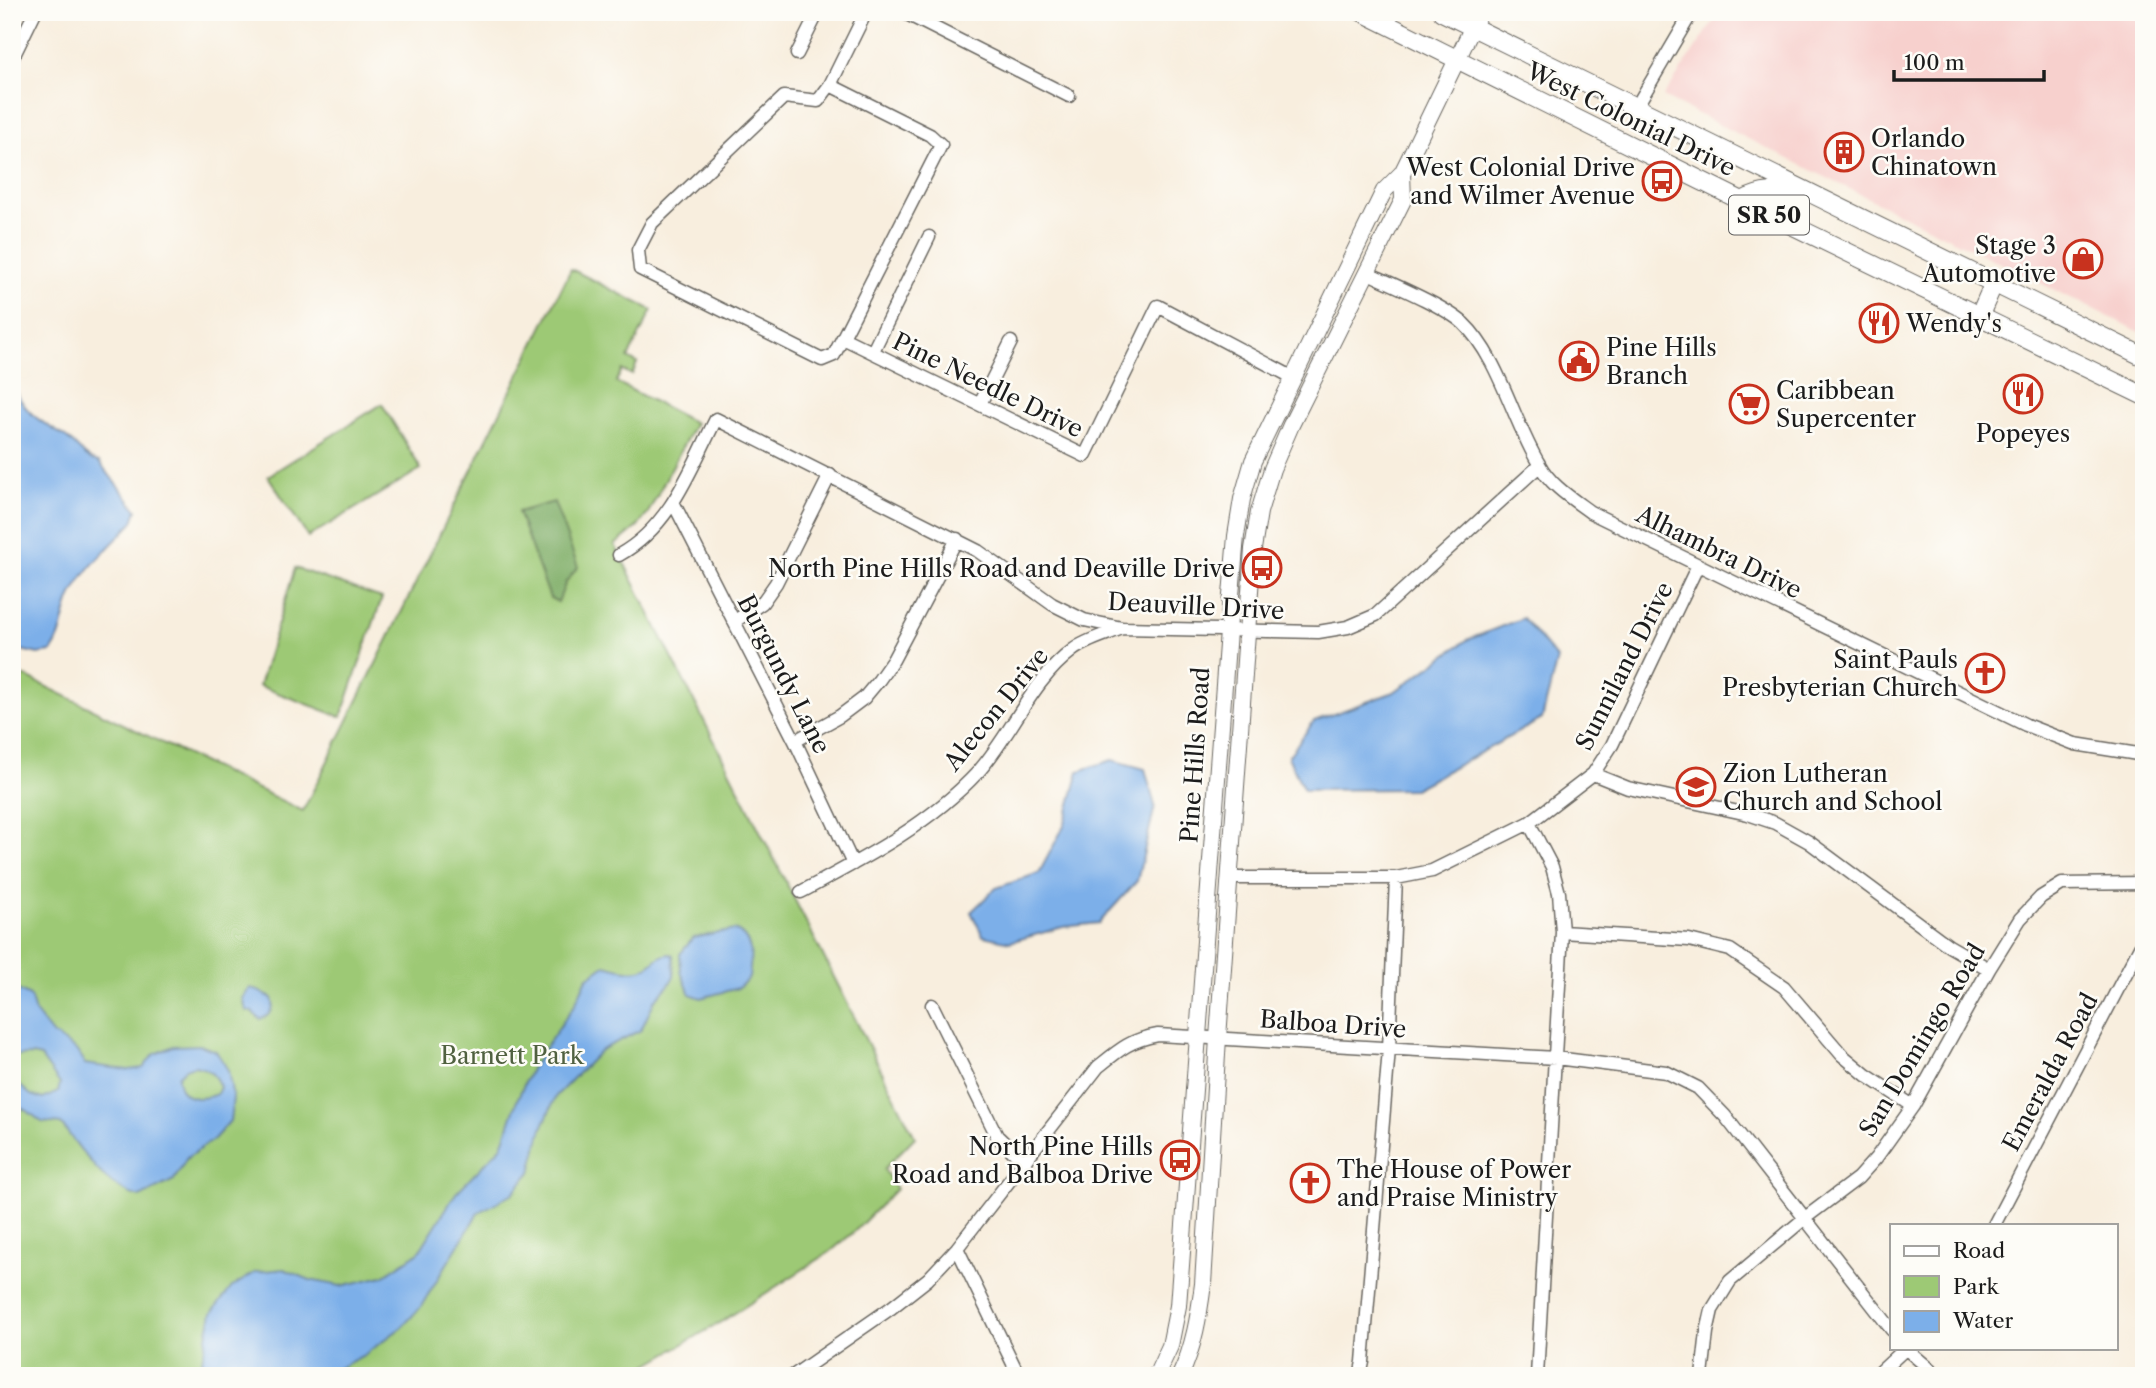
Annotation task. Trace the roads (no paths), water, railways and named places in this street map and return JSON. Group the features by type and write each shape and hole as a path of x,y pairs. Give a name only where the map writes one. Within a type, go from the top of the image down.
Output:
{"highway":[{"name":"West Colonial Drive","path":"1362,12 1979,317 2144,394"},
{"name":"West Colonial Drive","path":"1442,12 1477,20 1635,109 2144,357"},
{"path":"1742,201 1767,191 1790,193 1830,205"},
{"path":"1979,317 1993,285"}],"main road":[{"name":"Pine Hills Road","path":"1156,1376 1170,1346 1178,1306 1228,631 1242,499 1253,461 1376,207 1384,191 1402,173 1477,20"},
{"name":"Pine Hills Road","path":"1180,1376 1192,1343 1200,1305 1253,550 1259,512 1272,469 1291,425 1402,200 1402,173"},
{"path":"1367,273 1365,257 1377,225 1376,207"}],"street":[{"path":"12,59 35,12"},
{"path":"797,54 818,12"},
{"path":"830,85 930,135 941,145 834,355 822,360 640,269 638,250 652,223 784,97 818,102 830,85 866,12"},
{"path":"902,12 1069,96"},
{"path":"1635,109 1692,12"},
{"path":"873,351 929,237"},
{"name":"Alhambra Drive","path":"1367,273 1460,320 1482,345 1539,466 1561,491 1590,512 2026,725 2075,744 2144,755"},
{"name":"Pine Needle Drive","path":"843,338 1085,456 1158,306 1293,377"},
{"path":"981,404 1011,342"},
{"name":"Deauville Drive","path":"674,504 716,419 957,539 1052,604 1084,620 1122,628 1318,632 1348,627 1376,615 1539,466"},
{"path":"735,621 762,603 776,583 830,475"},
{"path":"619,555 637,545 655,529 674,504"},
{"name":"Burgundy Lane","path":"674,504 795,741 853,864"},
{"path":"795,741 840,716 864,698 879,680 893,660 957,539"},
{"name":"Sunniland Drive","path":"1231,877 1396,878 1432,871 1529,823 1593,774 1612,746 1698,565"},
{"name":"Alecon Drive","path":"801,892 912,828 977,773 1001,744 1050,669 1075,648 1122,628"},
{"path":"1593,774 1628,788 1748,814 1775,823 1809,842 1949,946 1989,969"},
{"path":"1529,823 1552,867 1559,893 1562,932 1537,1376"},
{"path":"1360,1376 1389,1049 1396,878"},
{"name":"San Domingo Road","path":"1702,1376 1712,1310 1730,1281 1858,1178 1876,1158 1913,1106 2020,919 2041,897 2062,884 2144,883"},
{"path":"1562,932 1689,940 1730,950 1784,987 1842,1055 1866,1075 1913,1106"},
{"name":"Emeralda Road","path":"1995,1224 2144,939"},
{"path":"932,1005 997,1136 1025,1163"},
{"name":"Balboa Drive","path":"793,1376 928,1279 957,1248 1098,1067 1126,1044 1158,1035 1556,1058 1667,1072 1698,1088 1725,1116 1890,1327"},
{"path":"957,1248 1019,1376"},
{"path":"1876,1376 1903,1350"},
{"path":"1907,1350 1938,1376"}],"water":[{"path":"12,384 28,410 68,439 86,456 99,462 137,510 133,522 92,565 78,584 51,652 38,654 12,648"},
{"path":"1523,618 1557,659 1542,719 1414,789 1304,790 1288,757 1314,721 1394,692 1467,640"},
{"path":"1112,760 1145,769 1155,806 1137,881 1099,923 1063,927 1010,942 983,936 971,912 996,888 1039,873 1064,826 1079,771"},
{"path":"735,930 749,945 749,978 738,988 701,998 690,994 681,972 680,954 693,938"},
{"path":"669,954 673,955 674,976 655,1000 641,1030 601,1050 556,1096 542,1128 531,1172 513,1193 478,1213 420,1308 402,1327 364,1355 324,1376 211,1376 202,1360 212,1313 232,1287 256,1272 284,1269 310,1280 341,1286 383,1276 419,1252 456,1193 502,1146 517,1100 531,1069 575,1004 587,978 605,965 639,970"},
{"path":"12,981 16,989 30,996 35,1012 52,1034 76,1050 85,1064 128,1070 143,1068 153,1055 173,1046 200,1045 216,1051 228,1070 233,1098 230,1121 214,1139 187,1158 174,1180 140,1197 116,1186 105,1177 61,1124 42,1122 26,1110 12,1105 12,1079 31,1095 43,1099 58,1092 60,1084 41,1057 12,1056","holes":["199,1067 210,1072 216,1079 220,1087 217,1094 197,1098 186,1095 182,1090 178,1076 185,1069"]},
{"path":"250,988 272,998 273,1009 264,1018 260,1019 246,1010 243,998"}],"place":[{"name":"Orlando Chinatown","path":"1844,152"},
{"name":"West Colonial Drive and Wilmer Avenue","path":"1662,181"},
{"name":"Stage 3 Automotive","path":"2083,259"},
{"name":"Wendy's","path":"1879,323"},
{"name":"Pine Hills Branch","path":"1579,361"},
{"name":"Popeyes","path":"2023,394"},
{"name":"Caribbean Supercenter","path":"1749,404"},
{"name":"North Pine Hills Road and Deaville Drive","path":"1262,568"},
{"name":"Saint Pauls Presbyterian Church","path":"1985,673"},
{"name":"Zion Lutheran Church and School","path":"1696,787"},
{"name":"North Pine Hills Road and Balboa Drive","path":"1180,1160"},
{"name":"The House of Power and Praise Ministry","path":"1310,1183"}],"park label":[{"name":"Barnett Park","path":"512,1055"}]}
